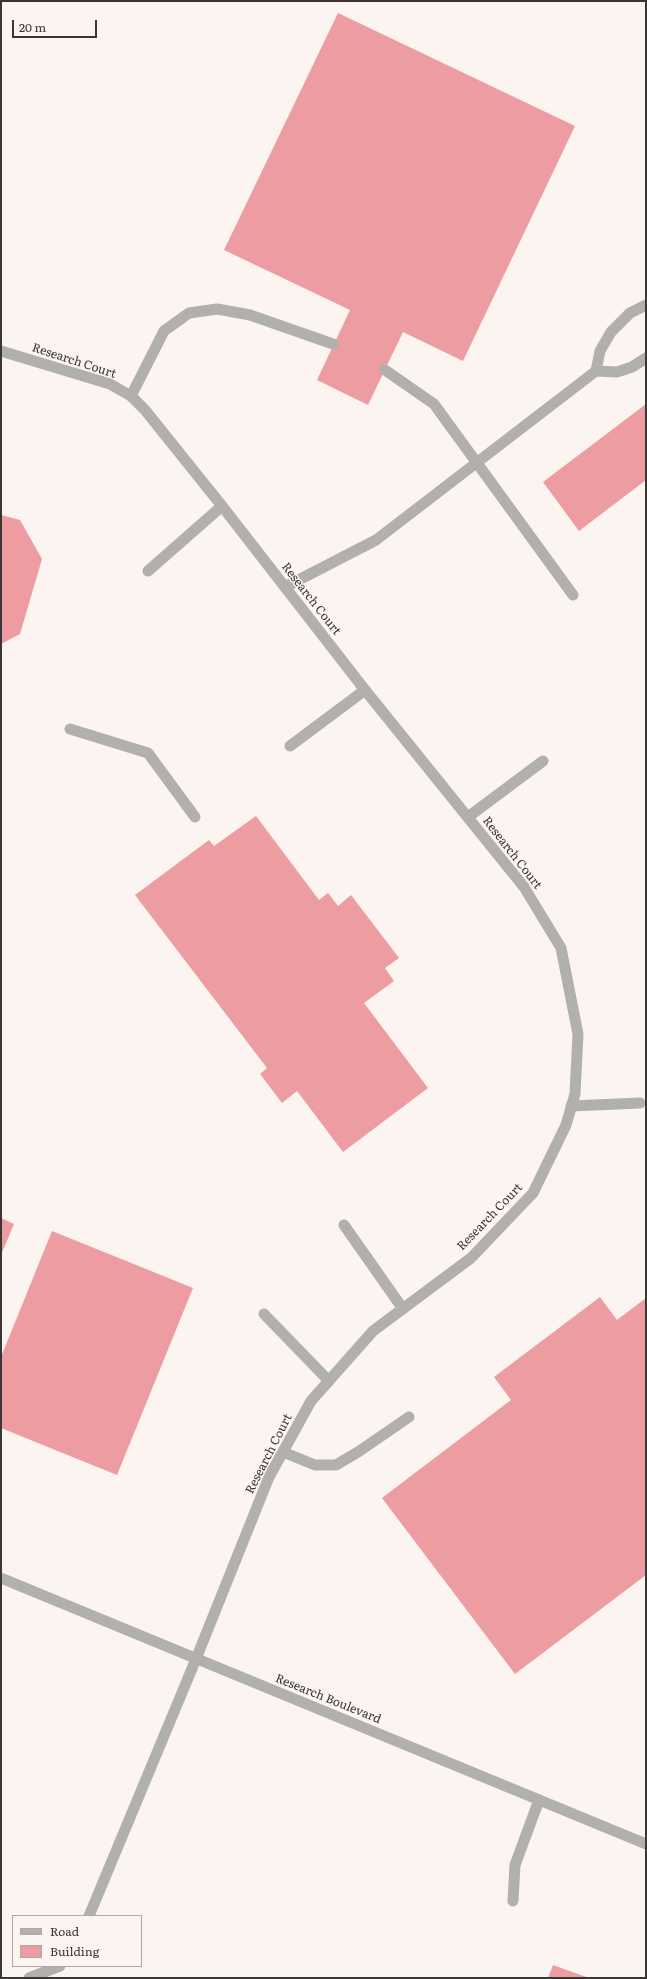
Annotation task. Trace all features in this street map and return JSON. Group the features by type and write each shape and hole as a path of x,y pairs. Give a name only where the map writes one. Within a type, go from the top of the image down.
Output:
{"street":[{"path":"596,371 600,351 611,332 630,313 646,304"},
{"path":"131,396 164,331 189,313 217,309 250,315 334,344"},
{"name":"Research Court","path":"1,351 110,384 131,396 145,410 524,887 561,948 578,1034 575,1094 566,1124 533,1193 471,1258 373,1331 311,1401 269,1477 196,1659 89,1915"},
{"path":"285,587 376,540 596,371 616,372 632,367 646,358"},
{"path":"385,370 434,404 574,595"},
{"path":"148,571 222,506"},
{"path":"290,746 366,690"},
{"path":"70,729 148,753 195,817"},
{"path":"468,817 543,761"},
{"path":"571,1106 640,1103"},
{"path":"344,1224 403,1309"},
{"path":"264,1314 329,1381"},
{"path":"283,1452 315,1465 336,1465 358,1452 409,1416"},
{"name":"Research Boulevard","path":"1,1578 646,1844"},
{"path":"513,1901 515,1865 539,1800"},
{"path":"29,1978 57,1967"}],"building":[{"path":"338,13 575,126 463,361 403,332 368,405 317,380 350,310 224,250"},
{"path":"646,404 646,480 579,531 543,482"},
{"path":"1,515 20,520 42,559 20,634 1,644"},
{"path":"256,816 319,900 328,893 338,906 351,895 399,958 385,968 394,981 364,1003 428,1088 343,1152 297,1091 282,1103 260,1074 267,1068 135,895 209,840 214,846"},
{"path":"1,1218 14,1224 1,1255"},
{"path":"52,1231 193,1288 117,1475 1,1428 1,1357"},
{"path":"600,1297 617,1320 646,1298 646,1575 515,1674 382,1498 511,1400 494,1377"},
{"path":"553,1965 589,1978 548,1978"}]}
